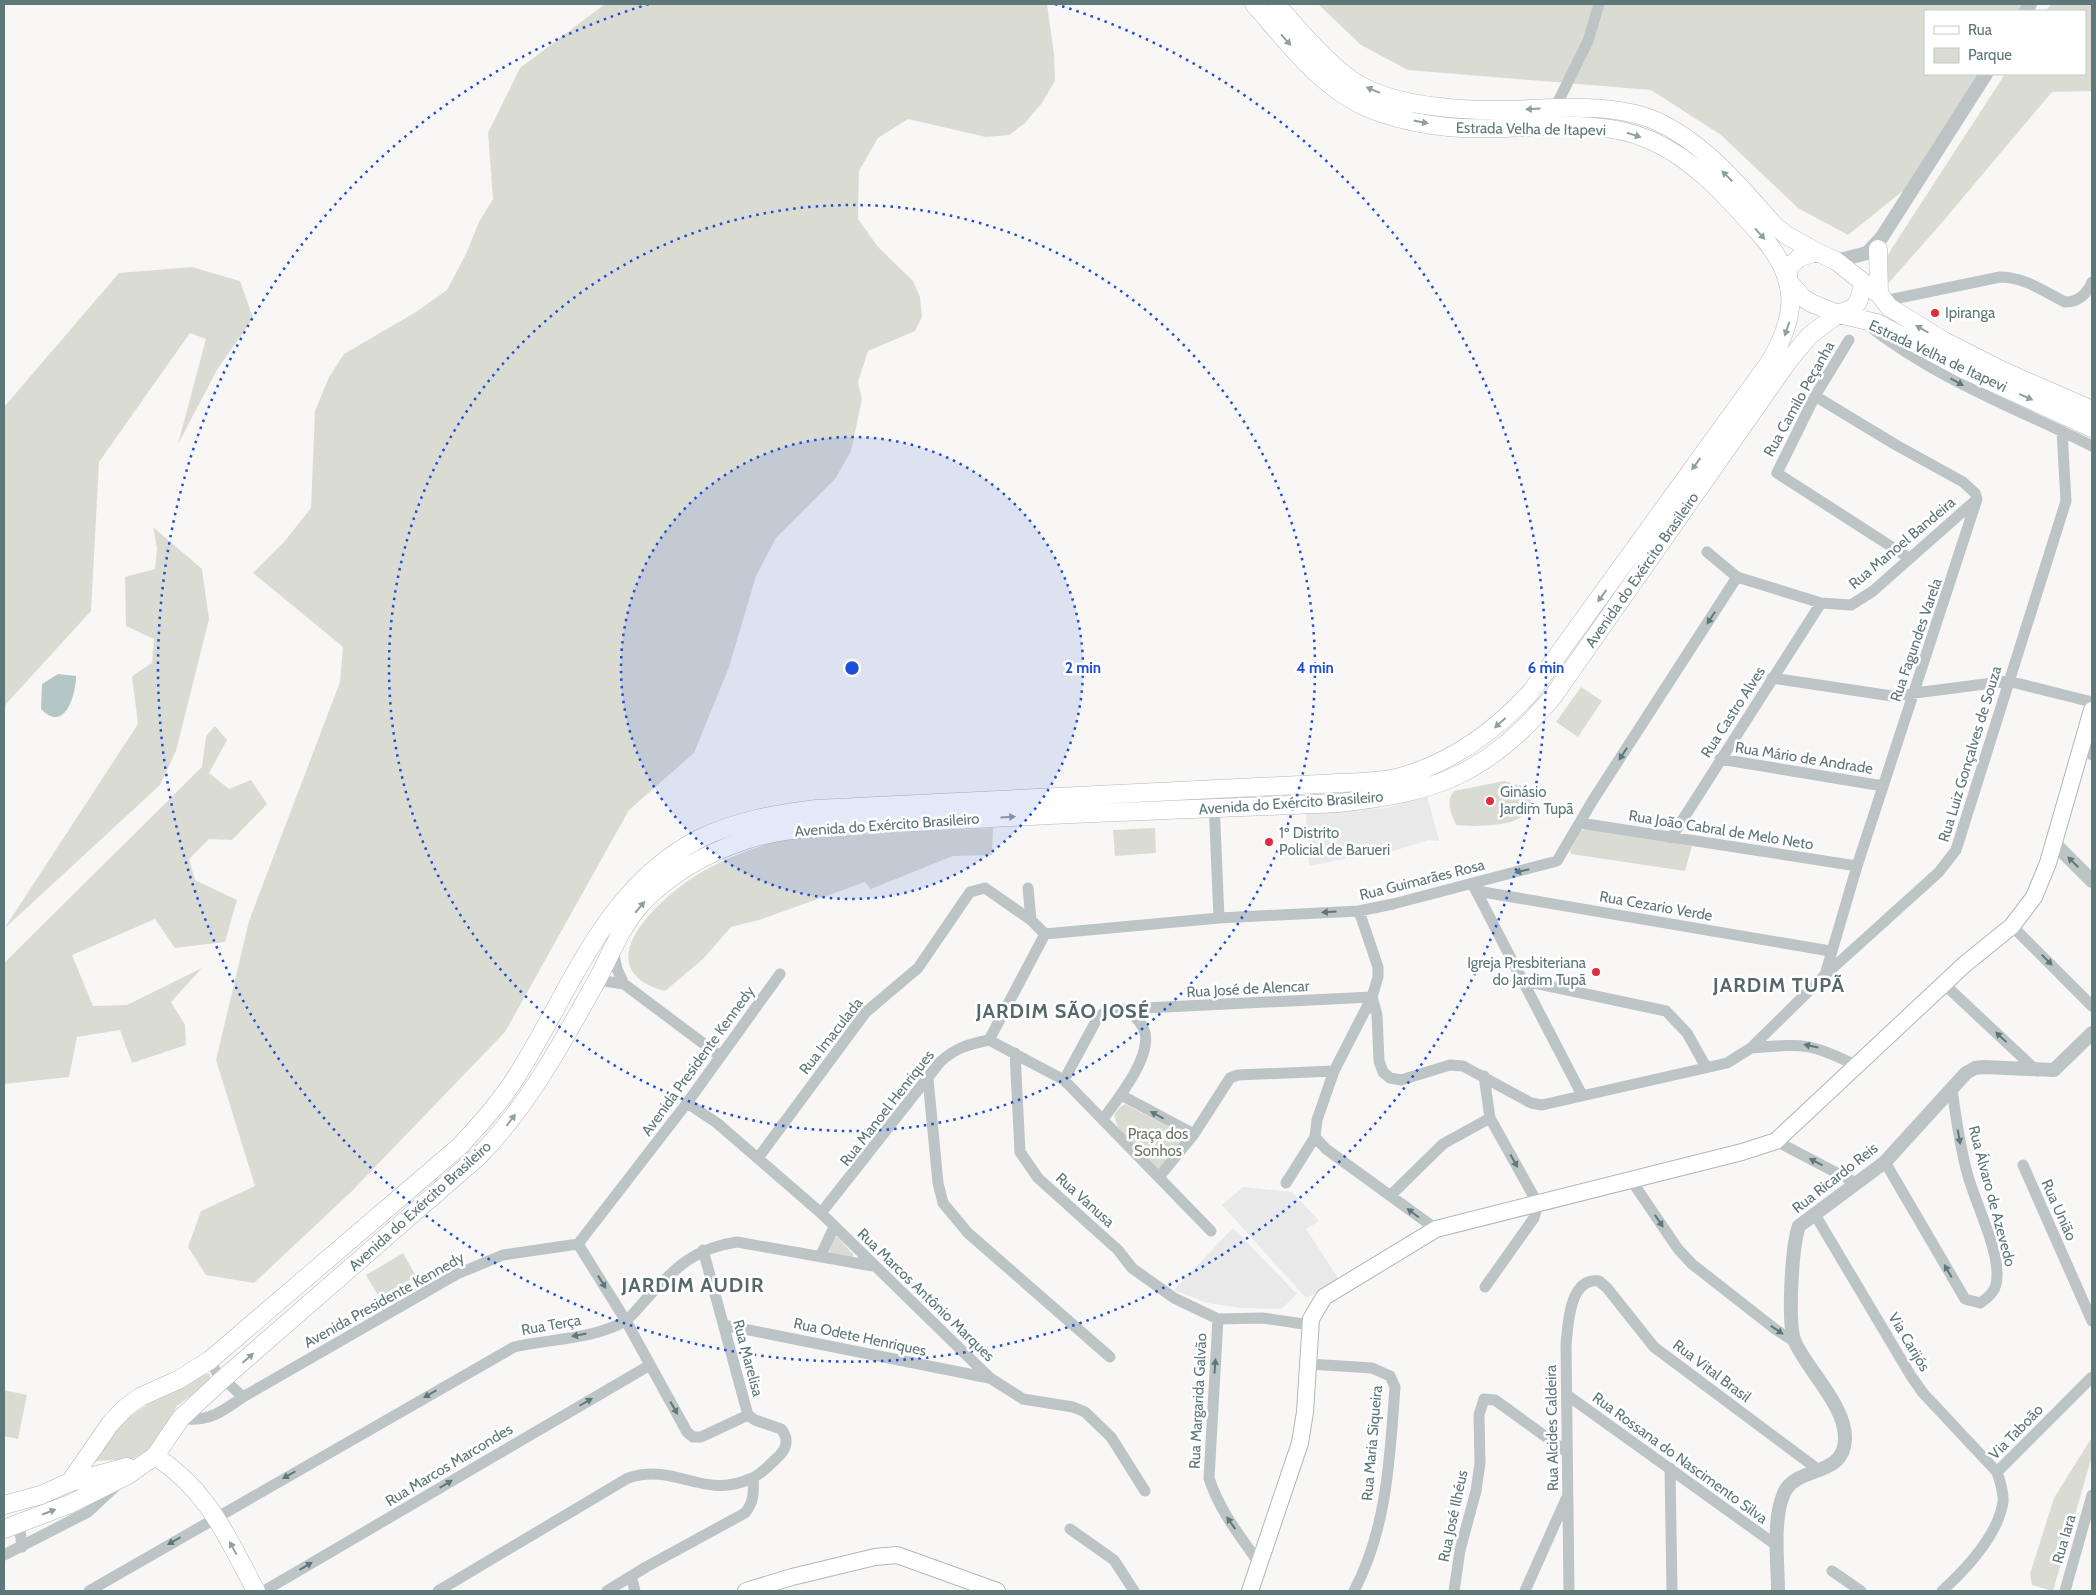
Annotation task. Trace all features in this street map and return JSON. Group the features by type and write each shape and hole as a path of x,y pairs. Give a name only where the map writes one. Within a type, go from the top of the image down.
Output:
{"main road":[{"name":"Estrada Velha de Itapevi","path":"1254,4 1324,80 1352,102 1381,113 1448,127 1600,128 1628,132 1650,140 1687,162 1734,204 1767,242 1788,282 1802,297 1838,314 1877,323 1889,328 1963,369 2092,428"},
{"name":"Estrada Velha de Itapevi","path":"1276,4 1327,58 1351,80 1408,102 1442,108 1606,110 1634,115 1666,126 1702,151 1780,231 1836,262 1889,307 1958,349 2092,410"},
{"path":"1872,292 1880,243"},
{"path":"1788,282 1789,267 1794,260 1806,254 1817,252"},
{"name":"Avenida do Exército Brasileiro","path":"4,1505 41,1496 70,1482 110,1424 124,1409 140,1397 178,1380 210,1360 460,1146 486,1118 520,1071 617,906 643,878 698,839 726,828 782,814 854,807 1214,790 1395,778 1449,758 1488,734 1531,692 1769,363 1783,339 1790,321 1791,304 1788,282"},
{"name":"Avenida do Exército Brasileiro","path":"11,1526 70,1504 128,1475 155,1456 181,1418 224,1378 446,1186 500,1135 548,1064 595,984 622,930 641,904 684,867 730,846 780,832 812,828 1095,812 1338,803 1405,794 1460,776 1507,744 1530,723 1552,698 1789,360 1810,335 1838,314 1853,308 1872,292"},
{"path":"1250,1591 1300,1443 1305,1412 1310,1325 1318,1305 1329,1293 1436,1230 1776,1141 1855,1065 1988,944 2012,926 2024,912 2042,882 2087,749 2092,710"},
{"path":"617,906 622,930"},
{"path":"70,1482 89,1475 122,1469 155,1456 175,1469 196,1488 216,1516 256,1591"},
{"path":"746,1591 875,1557 897,1555 997,1591"}],"street":[{"path":"1555,108 1588,41 1599,4"},
{"path":"1836,262 1867,253 1880,243 1985,75"},
{"path":"1872,292 2014,277 2026,281 2065,302 2072,302 2080,299 2092,282"},
{"path":"1857,319 1917,359 1969,389 2092,446"},
{"name":"Rua Camilo Peçanha","path":"1849,340 1815,396 1777,473 1909,558"},
{"path":"1815,396 1896,445 1963,482 1975,492 1977,499"},
{"name":"Rua Luiz Gonçalves de Souza","path":"1359,911 1378,967 1378,977 1372,997 1377,1015 1379,1061 1383,1072 1390,1078 1401,1080 1450,1065 1463,1066 1531,1103 1542,1106 1582,1095 1727,1063 1751,1048 1825,975 1951,859 1961,838 2008,681 2066,501 2062,431"},
{"name":"Rua Manoel Bandeira","path":"1707,552 1737,577 1821,603 1851,605 1862,600 1977,499"},
{"name":"Rua Fagundes Varela","path":"1825,975 1830,952 1857,866 1977,499"},
{"name":"Rua Guimarães Rosa","path":"1045,934 1220,918 1359,911 1474,887 1557,861 1737,577"},
{"name":"Rua Castro Alves","path":"1671,838 1821,603"},
{"path":"1772,678 1883,696 1913,694 2008,681 2092,702"},
{"name":"Rua Mário de Andrade","path":"1720,760 1883,786"},
{"path":"1214,790 1220,918"},
{"name":"Rua João Cabral de Melo Neto","path":"1580,823 1857,866"},
{"path":"2054,843 2092,881"},
{"path":"1474,887 1582,1095"},
{"name":"Rua Cezario Verde","path":"1474,887 1830,952"},
{"name":"Rua Imaculada","path":"758,1158 866,1012 918,968 970,892 986,888 1031,920 1045,934"},
{"path":"1028,888 1031,920"},
{"path":"2012,926 2092,1006"},
{"path":"1045,934 989,1040 1064,1080 1212,1230"},
{"path":"613,951 617,969 624,984 720,1056"},
{"name":"Avenida Presidente Kennedy","path":"181,1418 192,1421 215,1417 243,1397 457,1274 503,1255 578,1244 687,1103 780,974"},
{"path":"595,984 604,981 624,984"},
{"path":"1524,981 1666,1011 1687,1033 1706,1067"},
{"path":"1944,984 2037,1071"},
{"path":"1286,1183 1315,1136 1318,1120 1334,1071 1372,997"},
{"name":"Rua José de Alencar","path":"1064,1080 1097,1019 1104,1013 1125,1009 1372,997"},
{"path":"1103,1120 1142,1057 1146,1044 1145,1032 1140,1022 1125,1009"},
{"name":"Rua Ricardo Reis","path":"1776,1545 1784,1494 1798,1479 1834,1465 1842,1453 1845,1440 1844,1428 1832,1402 1795,1342 1792,1322 1796,1236 1799,1226 1885,1162 1966,1073 1975,1068 2054,1070 2092,1034"},
{"name":"Rua Manoel Henriques","path":"821,1213 940,1062 952,1051 964,1045 989,1040"},
{"path":"1751,1048 1796,1044 1813,1046 1855,1065"},
{"name":"Rua Vanusa","path":"1015,1053 1020,1152 1027,1165 1038,1178 1118,1250 1132,1268 1174,1298 1218,1319"},
{"path":"1159,1177 1194,1134 1230,1078 1238,1075 1334,1071"},
{"path":"1484,1076 1490,1118 1538,1204 1534,1218 1485,1287"},
{"path":"928,1079 938,1183 943,1203 968,1233 1110,1357"},
{"name":"Rua Álvaro de Azevedo","path":"1885,1162 1965,1299 1980,1303 1990,1296 1996,1286 1998,1274 1983,1216 1969,1178 1960,1141 1952,1089"},
{"path":"1120,1095 1194,1134"},
{"name":"Rua Marcos Antônio Marques","path":"687,1103 718,1123 821,1213 873,1266 990,1378 1023,1399 1073,1407 1085,1412 1111,1437 1145,1491"},
{"path":"1390,1196 1442,1144 1490,1118"},
{"path":"1315,1136 1326,1149 1436,1230"},
{"path":"1776,1141 1856,1183"},
{"name":"Rua União","path":"2023,1165 2092,1321"},
{"path":"1632,1180 1678,1249 1692,1264 1775,1330 1795,1342"},
{"name":"Via Carijós","path":"1814,1214 1910,1376 1923,1393 1997,1472"},
{"path":"821,1256 834,1227"},
{"name":"Rua Terça","path":"89,1591 216,1516 514,1347 581,1336 626,1321 689,1257 703,1250 736,1242 873,1266"},
{"path":"443,1590 628,1478 653,1472 716,1487 753,1478 784,1452 786,1439 781,1429 754,1420 748,1416 701,1437 693,1437 687,1432 626,1321 578,1244"},
{"name":"Rua Marelisa","path":"703,1250 748,1416"},
{"name":"Rua Alcides Caldeira","path":"1569,1591 1566,1345 1570,1315 1581,1287 1588,1282 1599,1281"},
{"name":"Rua Vital Brasil","path":"1599,1281 1607,1288 1654,1347 1820,1471"},
{"name":"Rua Margarida Galvão","path":"1259,1563 1214,1496 1209,1478 1208,1460 1218,1319 1264,1318 1310,1325"},
{"name":"Rua Odete Henriques","path":"724,1325 990,1378"},
{"path":"210,1360 217,1373 243,1397"},
{"name":"Rua Maria Siqueira","path":"1309,1364 1379,1369 1390,1376 1395,1387 1377,1538 1370,1559 1354,1591"},
{"name":"Rua Marcos Marcondes","path":"264,1591 650,1365"},
{"name":"Via Taboão","path":"1942,1591 1974,1558 1999,1517 2003,1500 1997,1472 2092,1377"},
{"name":"Rua Rossana do Nascimento Silva","path":"1567,1395 1776,1545"},
{"name":"Rua José Ilhéus","path":"1454,1591 1460,1550 1476,1491 1480,1463 1479,1415 1484,1399 1495,1400 1568,1452"},
{"path":"1670,1468 1672,1591"},
{"path":"4,1555 22,1548 88,1512 128,1475"},
{"path":"607,1591 745,1513 752,1506 754,1494 753,1478"},
{"path":"1525,1591 1568,1495"},
{"name":"Rua Iara","path":"2065,1591 2092,1495"},
{"path":"11,1526 22,1548"},
{"path":"1070,1528 1114,1560 1134,1591"},
{"path":"1546,1543 1554,1538 1566,1542 1569,1547"},
{"path":"1776,1545 1778,1591"},
{"path":"1832,1572 1862,1591"},
{"path":"631,1576 635,1591"}],"shaded area":[{"path":"58,674 76,676 74,692 68,709 57,717 49,715 41,709 42,684"},
{"path":"1427,796 1439,841 1428,840 1380,855 1359,856 1309,866 1306,813 1387,808"},
{"path":"1243,1187 1292,1192 1319,1221 1306,1229 1340,1281 1306,1298 1222,1205"},
{"path":"1233,1228 1297,1294 1281,1309 1244,1308 1207,1303 1174,1290"}],"green space":[{"path":"605,4 1047,4 1054,54 1055,81 1042,103 1024,124 1009,135 986,137 908,119 878,138 859,171 858,219 878,247 913,281 920,297 922,317 915,331 868,351 858,382 862,399 851,451 835,479 776,538 756,576 729,667 694,753 629,810 505,1032 351,1192 254,1283 206,1275 188,1247 201,1211 255,1186 216,1060 249,921 340,682 343,647 253,573 284,542 311,508 315,411 329,377 344,354 416,312 447,290 466,254 479,222 493,199 488,133 520,68"},
{"path":"1318,4 2023,4 2020,10 1924,10 1924,75 1980,75 1909,186 1848,235 1798,208 1721,135 1651,90 1408,70 1361,45"},
{"path":"2051,4 2092,4 2092,91 2052,92 1886,286 1885,261 1892,248 2004,75 2086,75 2086,10 2047,10"},
{"path":"192,267 240,281 253,318 217,370 178,444 206,339 190,333 99,462 91,611 6,704 4,712 4,407 119,273"},
{"path":"153,527 202,569 209,619 176,751 160,785 4,929 138,724 132,676 152,663 154,639 126,626 125,577 155,569 157,548"},
{"path":"1581,687 1602,701 1578,737 1556,722"},
{"path":"215,726 227,740 209,773 229,789 251,780 267,804 232,840 209,839 189,859 195,880 237,900 225,942 175,948 155,919 72,955 93,1006 127,1005 202,968 171,1002 185,1025 186,1045 132,1063 120,1030 77,1037 69,1077 4,1084 4,963 202,767 206,736"},
{"name":"Ginásio Jardim Tupã","path":"1504,781 1529,788 1532,807 1525,814 1516,820 1503,824 1456,825 1449,803 1454,791"},
{"path":"993,828 992,855 953,856 871,889 865,882 759,920 731,927 703,959 665,991 640,980 629,964 630,946 640,928 655,909 674,891 694,877 720,862 749,850 796,836"},
{"path":"1155,828 1156,853 1115,856 1113,830"},
{"path":"1588,828 1692,846 1685,871 1571,854 1570,851 1581,831"},
{"name":"Praça dos Sonhos","path":"1125,1104 1184,1135 1185,1139 1161,1169 1157,1169 1118,1128 1114,1115"},
{"path":"834,1237 837,1237 854,1255 852,1257 829,1253"},
{"path":"403,1253 416,1276 379,1297 366,1275"},
{"path":"204,1374 210,1374 210,1381 177,1406 152,1448 133,1459 96,1461 104,1444 127,1419 157,1399"},
{"path":"4,1390 27,1395 18,1439 4,1436"},
{"path":"2092,1437 2092,1456 2053,1591 2032,1585 2030,1574 2054,1498"}],"place":[{"name":"Ipiranga","path":"1935,313"},
{"name":"Ginásio Jardim Tupã","path":"1490,801"},
{"name":"1º Distrito Policial de Barueri","path":"1269,842"},
{"name":"Igreja Presbiteriana do Jardim Tupã","path":"1596,972"}],"district":[{"name":"JARDIM TUPÃ","path":"1779,985"},
{"name":"JARDIM SÃO JOSÉ","path":"1063,1011"},
{"name":"JARDIM AUDIR","path":"693,1285"}]}
